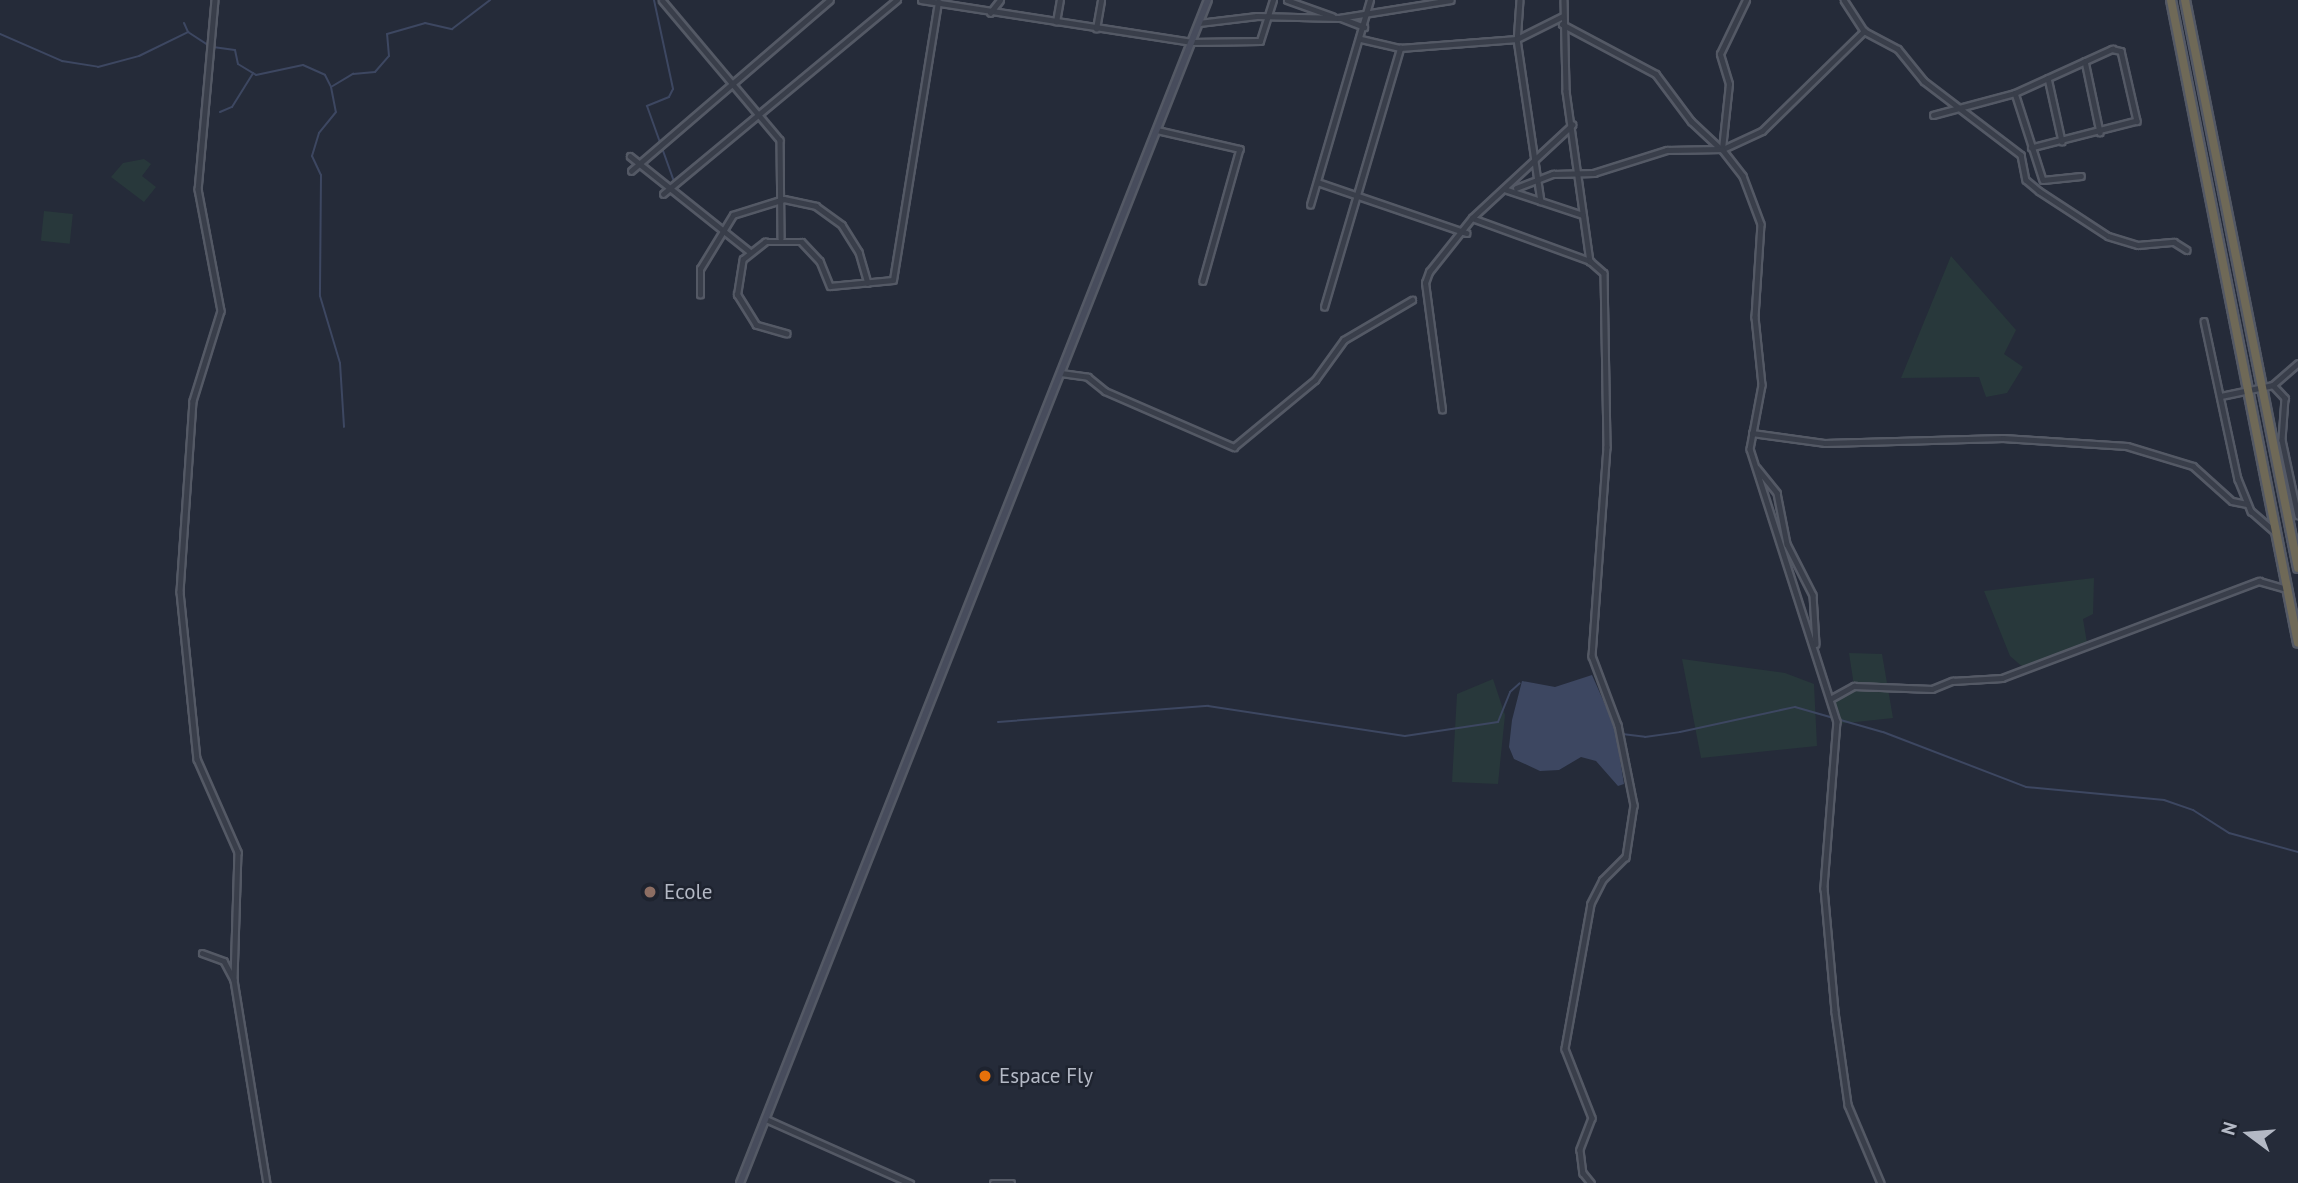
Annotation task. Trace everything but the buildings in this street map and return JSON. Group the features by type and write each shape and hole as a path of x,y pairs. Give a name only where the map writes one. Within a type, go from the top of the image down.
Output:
{"highway":[{"path":"2171,0 2298,643"},
{"path":"2185,0 2298,568"}],"street":[{"path":"215,0 198,189 221,312 193,401 180,592 197,759 238,852 234,980 267,1183"},
{"path":"662,0 780,140 784,199 781,238"},
{"path":"631,171 830,0"},
{"path":"663,194 897,0"},
{"path":"920,0 990,13 1192,42 1260,41 1273,0"},
{"path":"990,13 1000,0"},
{"path":"1056,22 1060,0"},
{"path":"1096,29 1101,0"},
{"path":"740,1183 1208,0"},
{"path":"1287,0 1364,27"},
{"path":"1310,205 1361,39 1370,0"},
{"path":"1412,0 1422,2"},
{"path":"1199,23 1268,16 1338,18 1422,2 1451,0"},
{"path":"1520,0 1517,39 1541,201"},
{"path":"1563,0 1562,24 1572,125 1590,261"},
{"path":"1722,149 1729,84 1720,54 1745,0"},
{"path":"1844,0 1864,31 1898,49 1924,81 2021,155 2026,180 2039,191 2108,236 2138,245 2174,242 2187,250"},
{"path":"787,334 756,325 740,303 738,271 749,251 781,238 811,250 830,286 892,281 938,2"},
{"path":"1361,39 1400,48 1517,39 1563,16"},
{"path":"1562,24 1656,75 1691,121 1722,149 1743,176 1760,224 1755,317 1762,385 1752,433 1755,464 1832,699 1837,760 1824,888 1835,1012 1848,1105 1881,1183"},
{"path":"1516,188 1537,179 1610,169 1648,152 1722,149 1762,131 1864,31"},
{"path":"1324,307 1400,48"},
{"path":"1933,115 2015,93 2112,49 2120,51 2138,116 2134,124 2031,148"},
{"path":"2085,61 2100,132"},
{"path":"2048,78 2062,141"},
{"path":"2015,93 2043,180 2081,176"},
{"path":"1442,410 1425,283 1472,218 1572,125"},
{"path":"1156,130 1240,149 1203,281"},
{"path":"630,156 749,251"},
{"path":"1317,182 1358,192 1464,232"},
{"path":"1504,189 1583,215"},
{"path":"700,295 700,269 721,228 750,206 784,199 816,206 842,225 859,252 868,282"},
{"path":"1472,218 1590,261 1604,273 1607,431 1602,579 1592,656 1618,725 1634,805 1626,858 1603,880 1591,904 1564,1049 1592,1118 1580,1150 1583,1173 1591,1183"},
{"path":"1061,373 1088,377 1105,391 1234,447 1315,380 1344,340 1412,300"},
{"path":"2204,321 2247,504 2276,533"},
{"path":"2221,396 2273,385 2298,363"},
{"path":"2273,385 2284,398 2282,440 2298,515"},
{"path":"1752,433 1825,443 2003,438 2127,446 2193,466 2232,501 2247,504"},
{"path":"1755,464 1777,493 1787,544 1813,595 1816,645"},
{"path":"1832,699 1854,686 1932,689 1952,681 2001,678 2259,581 2287,589"},
{"path":"202,953 224,961 234,980"},
{"path":"766,1119 910,1183"},
{"path":"993,1183 1012,1183"}],"shaded area":[{"path":"144,159 151,164 142,176 156,187 144,202 111,177 123,163"},
{"path":"44,211 73,214 70,244 41,241"},
{"path":"1951,256 2016,330 2004,354 2023,367 2007,393 1986,397 1979,377 1901,378"},
{"path":"2094,578 2093,614 2083,619 2088,649 2053,655 2025,669 2010,656 1984,591"},
{"path":"1849,653 1882,654 1893,718 1837,724 1832,699 1854,686"},
{"path":"1682,659 1785,673 1814,684 1817,746 1701,758"},
{"path":"1493,679 1505,715 1498,784 1452,782 1457,694"}],"water":[{"path":"1592,675 1615,727 1624,784 1618,786 1596,761 1581,757 1559,770 1540,771 1514,759 1509,747 1512,720 1522,681 1555,687"}],"waterway":[{"path":"213,47 235,50 238,64 256,75 303,65 325,75 331,87 353,74 375,72 389,56 387,34 425,23 452,29 490,0"},
{"path":"654,0 673,89 669,97 647,106 677,190"},
{"path":"184,23 188,32 208,45"},
{"path":"0,34 62,61 98,67 139,56 188,32"},
{"path":"220,112 232,107 253,73"},
{"path":"331,87 336,112 319,133 312,156 321,175 320,296 340,363 344,427"},
{"path":"998,722 1208,706 1405,736 1498,722 1510,692 1520,683"},
{"path":"1614,733 1645,737 1680,732 1795,707 1883,732 2026,787 2164,800 2193,810 2229,833 2298,852"}],"place":[{"name":"Ecole","path":"650,892"},
{"name":"Espace Fly","path":"985,1076"}]}
